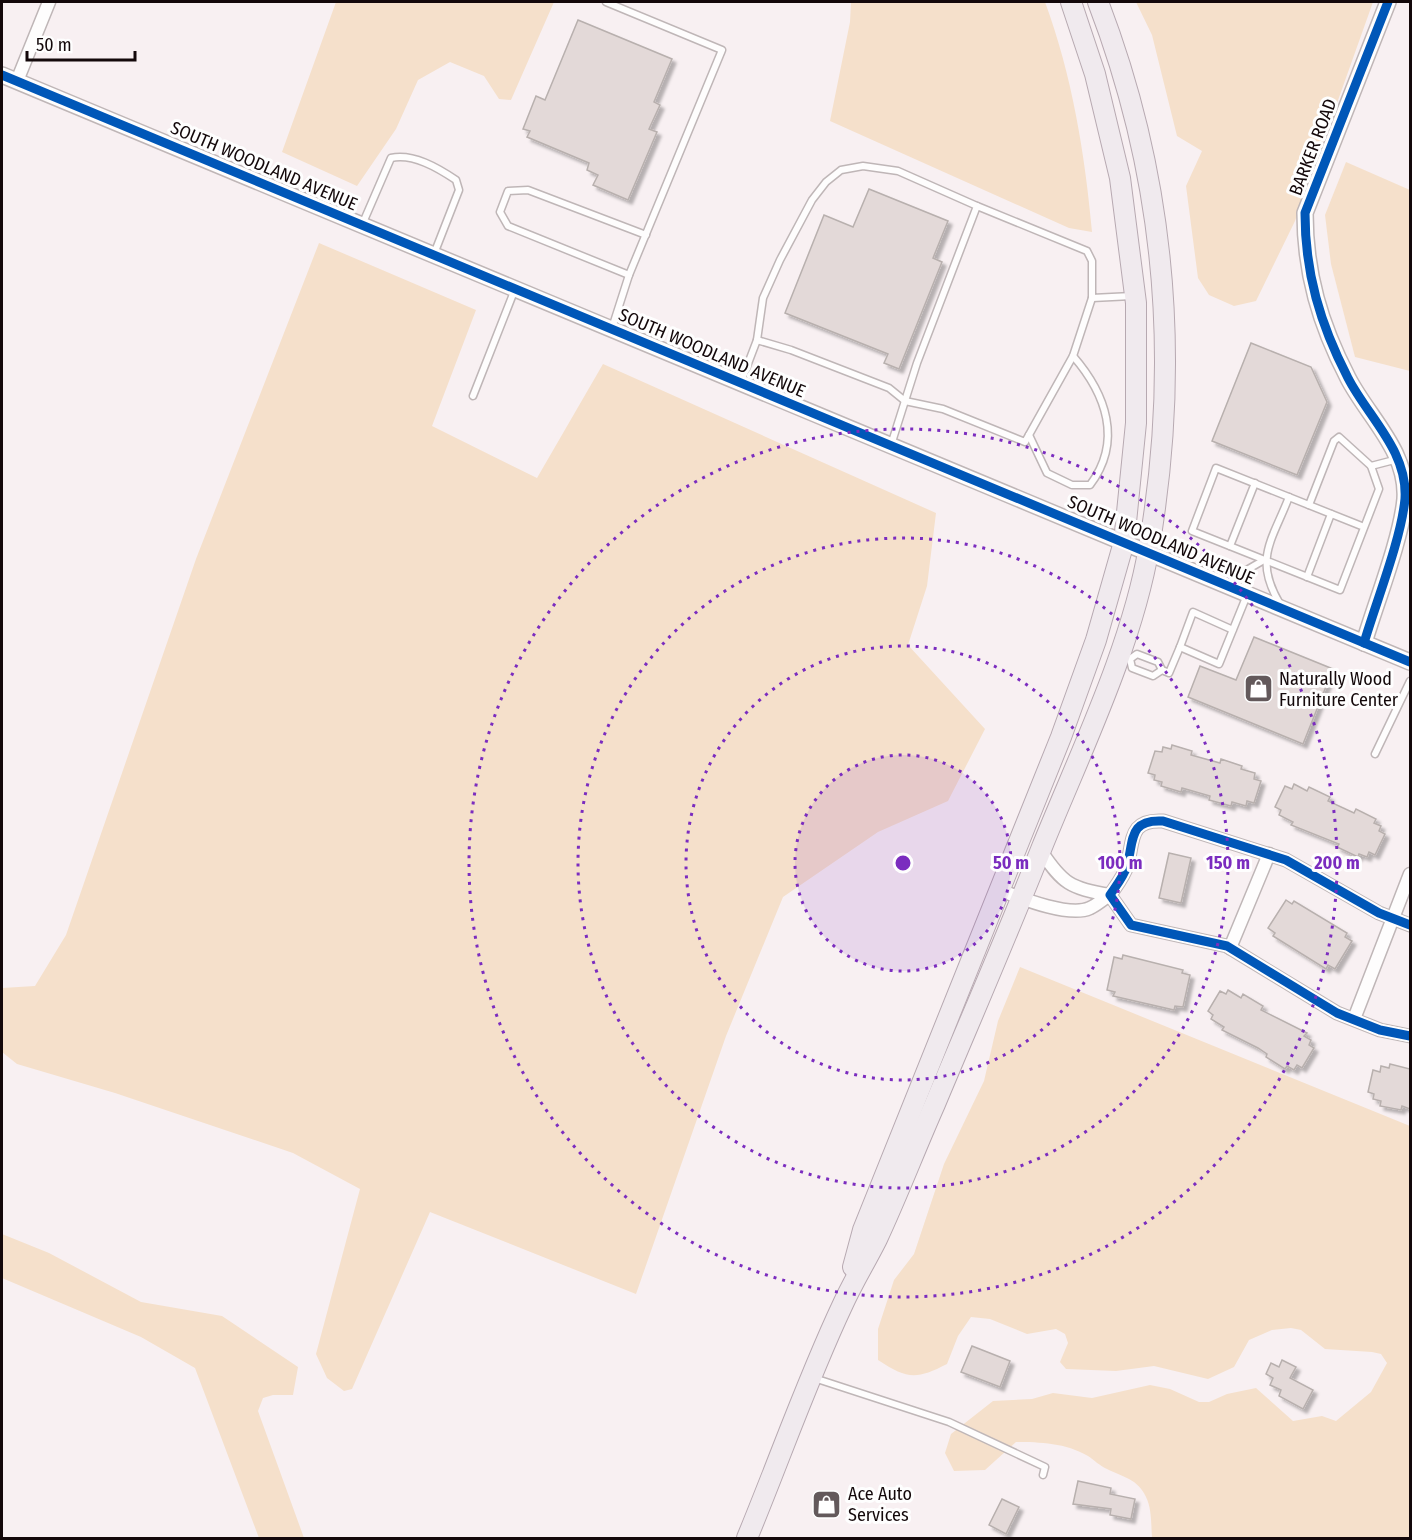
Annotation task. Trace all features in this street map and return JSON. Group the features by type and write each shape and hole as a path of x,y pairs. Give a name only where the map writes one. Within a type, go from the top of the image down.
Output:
{"main road":[{"path":"843,1304 863,1230 998,889 1061,737 1088,662 1124,542 1136,423 1135,296 1120,178 1095,74 1071,2"},
{"path":"747,1539 843,1304 876,1240 1124,657 1148,553 1165,420 1166,352 1159,236 1145,152 1118,56 1098,2"}],"street":[{"path":"17,81 49,2"},
{"name":"BARKER ROAD","path":"1364,644 1405,498 1398,459 1377,420 1349,381 1322,325 1305,244 1305,213 1388,2"},
{"name":"SOUTH WOODLAND AVENUE","path":"2,75 1410,662"},
{"path":"998,889 1023,898 1074,910 1089,909 1110,895 1126,868 1134,834 1140,825 1150,820 1163,821 1269,854 1311,873 1378,913 1410,925"},
{"path":"1041,851 1058,876 1069,886 1110,895 1131,925 1230,948 1337,1013 1380,1030 1410,1036"},
{"path":"1230,948 1269,854"},
{"path":"1354,1019 1395,919 1410,874"}],"lane":[{"path":"606,2 722,50 629,275 612,329"},
{"path":"362,225 391,158 401,156 415,159 456,180 459,190 434,254"},
{"path":"741,383 757,340 763,298 780,260 813,200 826,182 841,170 863,166 898,171 1087,251 1092,261 1092,298 1073,356 1025,442 943,409 904,401 889,388 791,350 757,340"},
{"path":"629,275 508,226 501,212 508,191 528,190 646,235"},
{"path":"891,445 904,401 977,206"},
{"path":"473,396 516,288"},
{"path":"1092,298 1135,296"},
{"path":"1029,435 1047,473 1072,485 1090,485 1101,470 1108,435 1106,411 1089,375 1073,356"},
{"path":"1309,505 1334,441 1339,437 1371,466 1379,489 1340,590 1192,531 1216,468 1364,527"},
{"path":"1371,466 1398,459"},
{"path":"1230,546 1255,483"},
{"path":"1283,609 1268,584 1264,560 1289,497"},
{"path":"1307,577 1331,514"},
{"path":"1223,584 1264,560"},
{"path":"1180,647 1219,664 1248,594"},
{"path":"1162,670 1153,676 1132,668 1124,657 1137,654 1158,662 1162,670 1169,673 1193,612 1233,630"},
{"path":"1375,754 1410,681"},
{"path":"813,1377 949,1422 1045,1467 1043,1475"}],"shaded area":[{"path":"336,2 554,2 511,100 499,99 484,76 450,62 418,80 396,129 357,186 282,152"},
{"path":"851,2 1045,2 1063,58 1076,115 1086,173 1092,232 1069,228 830,121 850,22"},
{"path":"1136,2 1373,2 1295,221 1256,301 1234,306 1209,295 1198,278 1186,186 1202,151 1177,136 1152,35"},
{"path":"1346,162 1410,190 1410,371 1355,357 1331,264 1325,215"},
{"path":"319,243 476,310 432,426 537,478 603,364 936,513 927,586 908,645 985,729 948,801 878,832 783,897 726,1036 636,1294 430,1212 352,1389 344,1391 327,1378 316,1354 360,1189 293,1153 115,1093 17,1064 2,1052 2,988 35,986 66,935 196,559"},
{"path":"1020,967 1410,1126 1410,1538 1152,1538 1149,1507 1139,1486 1071,1448 1053,1444 1016,1442 985,1470 954,1471 945,1453 951,1434 993,1401 1032,1399 1053,1393 1092,1398 1150,1385 1170,1389 1199,1402 1209,1402 1227,1394 1256,1388 1293,1421 1322,1416 1336,1421 1371,1392 1387,1363 1381,1354 1325,1349 1301,1330 1291,1328 1272,1330 1249,1340 1234,1367 1208,1379 1154,1366 1116,1371 1066,1369 1060,1362 1068,1343 1065,1334 1056,1329 1027,1334 990,1319 971,1317 958,1336 947,1364 927,1373 912,1375 897,1371 878,1360 878,1329 894,1280 914,1254 944,1164 984,1081 998,1021"},
{"path":"2,1234 49,1253 141,1302 222,1316 298,1367 293,1395 273,1395 263,1398 258,1411 304,1538 259,1538 195,1368 141,1337 2,1278"}],"building":[{"path":"578,20 672,59 654,102 660,105 649,129 657,132 628,200 593,185 598,175 587,170 589,163 527,137 530,131 523,129 536,96 545,100"},
{"path":"869,189 948,221 933,258 942,262 899,369 884,363 888,354 785,313 824,215 853,227"},
{"path":"1251,343 1311,367 1327,402 1297,475 1212,441"},
{"name":"Naturally Wood Furniture Center","path":"1254,637 1333,669 1303,744 1188,697 1200,666 1236,680"},
{"path":"1172,745 1192,751 1191,755 1220,763 1221,759 1255,773 1254,779 1261,781 1254,803 1247,801 1246,806 1232,802 1231,806 1209,800 1210,796 1182,788 1181,792 1161,786 1162,782 1154,780 1155,775 1148,773 1155,751 1162,752 1163,747 1171,749"},
{"path":"1294,784 1307,791 1309,787 1330,797 1328,801 1354,813 1356,809 1376,819 1374,823 1381,826 1379,831 1385,834 1375,855 1369,852 1367,857 1359,854 1358,857 1337,847 1339,844 1291,825 1293,822 1279,815 1281,810 1275,807 1285,786 1292,789"},
{"path":"1169,853 1191,858 1181,903 1159,898"},
{"path":"1286,900 1292,904 1294,901 1347,933 1345,937 1352,941 1335,969 1328,965 1326,969 1273,936 1275,933 1268,928"},
{"path":"1123,955 1183,970 1182,973 1190,975 1183,1007 1175,1006 1174,1010 1113,996 1115,992 1107,990 1114,957 1122,959"},
{"path":"1228,990 1241,998 1243,994 1263,1006 1261,1010 1307,1033 1304,1036 1311,1040 1309,1045 1314,1048 1302,1068 1297,1065 1294,1070 1287,1066 1285,1069 1266,1057 1267,1054 1258,1048 1222,1030 1224,1027 1211,1019 1213,1015 1208,1011 1220,991 1226,994"},
{"path":"1390,1064 1410,1069 1410,1109 1402,1106 1401,1110 1380,1106 1381,1101 1373,1099 1374,1094 1368,1092 1373,1070 1380,1072 1381,1066 1389,1068"},
{"path":"972,1346 1010,1361 1000,1387 961,1372"},
{"path":"1282,1360 1296,1367 1290,1378 1313,1390 1303,1409 1279,1396 1281,1390 1270,1385 1273,1378 1266,1374 1271,1363 1279,1367"},
{"path":"1078,1481 1111,1488 1110,1494 1135,1499 1131,1519 1110,1515 1111,1509 1073,1504"},
{"path":"1002,1499 1019,1507 1006,1534 989,1525"}],"cycle path":[{"path":"1364,643 1399,533 1405,499 1404,482 1394,450 1356,392 1329,338 1311,277 1305,213 1388,2"},
{"path":"2,75 1410,662"},
{"path":"1410,925 1379,913 1286,860 1163,821 1144,824 1134,833 1126,870 1110,895 1131,925 1227,946 1337,1013 1380,1030 1410,1036"}],"place":[{"name":"Naturally Wood Furniture Center","path":"1258,689"},
{"name":"Ace Auto Services","path":"827,1504"}]}
